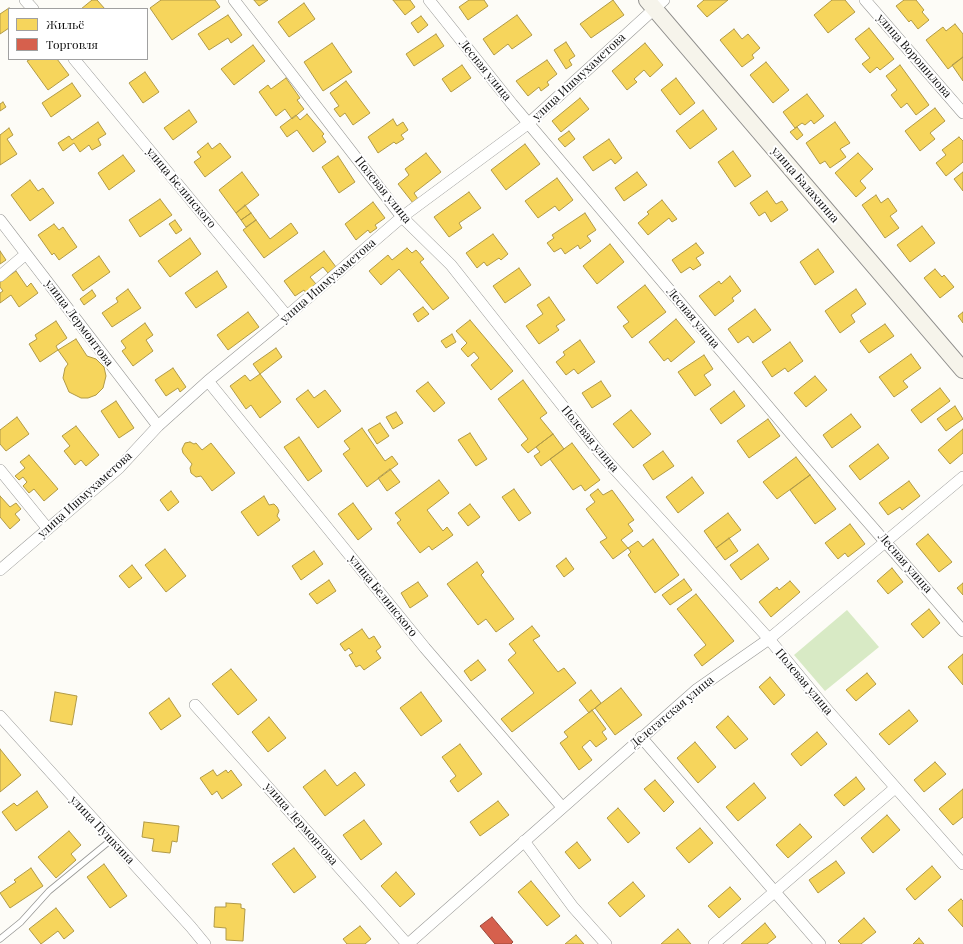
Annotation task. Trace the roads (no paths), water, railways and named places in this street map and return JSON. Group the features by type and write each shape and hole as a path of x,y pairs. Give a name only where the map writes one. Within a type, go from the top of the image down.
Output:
{"street":[{"path":"25,0 32,8"},
{"name":"Полевая улица","path":"234,0 402,217 451,265 600,453 769,639 829,712 963,864"},
{"name":"Лесная улица","path":"429,0 529,123 800,444 963,631"},
{"name":"улица Ворошилова","path":"865,0 963,113"},
{"name":"улица Ишмухаметова","path":"0,570 119,468 158,426 208,382 402,217 529,123 655,3"},
{"name":"улица Балахнина","path":"655,3 963,370"},
{"name":"улица Белинского","path":"75,60 287,316"},
{"name":"улица Лермонтова","path":"0,220 158,426"},
{"path":"0,276 26,254"},
{"name":"улица Белинского","path":"208,382 425,648 562,807"},
{"path":"0,470 48,530"},
{"name":"Делегатская улица","path":"407,944 696,690 769,639 963,477"},
{"name":"улица Лермонтова","path":"196,705 407,944"},
{"name":"улица Пушкина","path":"0,716 205,944"},
{"path":"641,737 820,944"},
{"path":"714,944 895,788"},
{"path":"524,841 573,907 606,944"}],"lane":[{"path":"0,940 21,922 49,892 111,840"}]}
